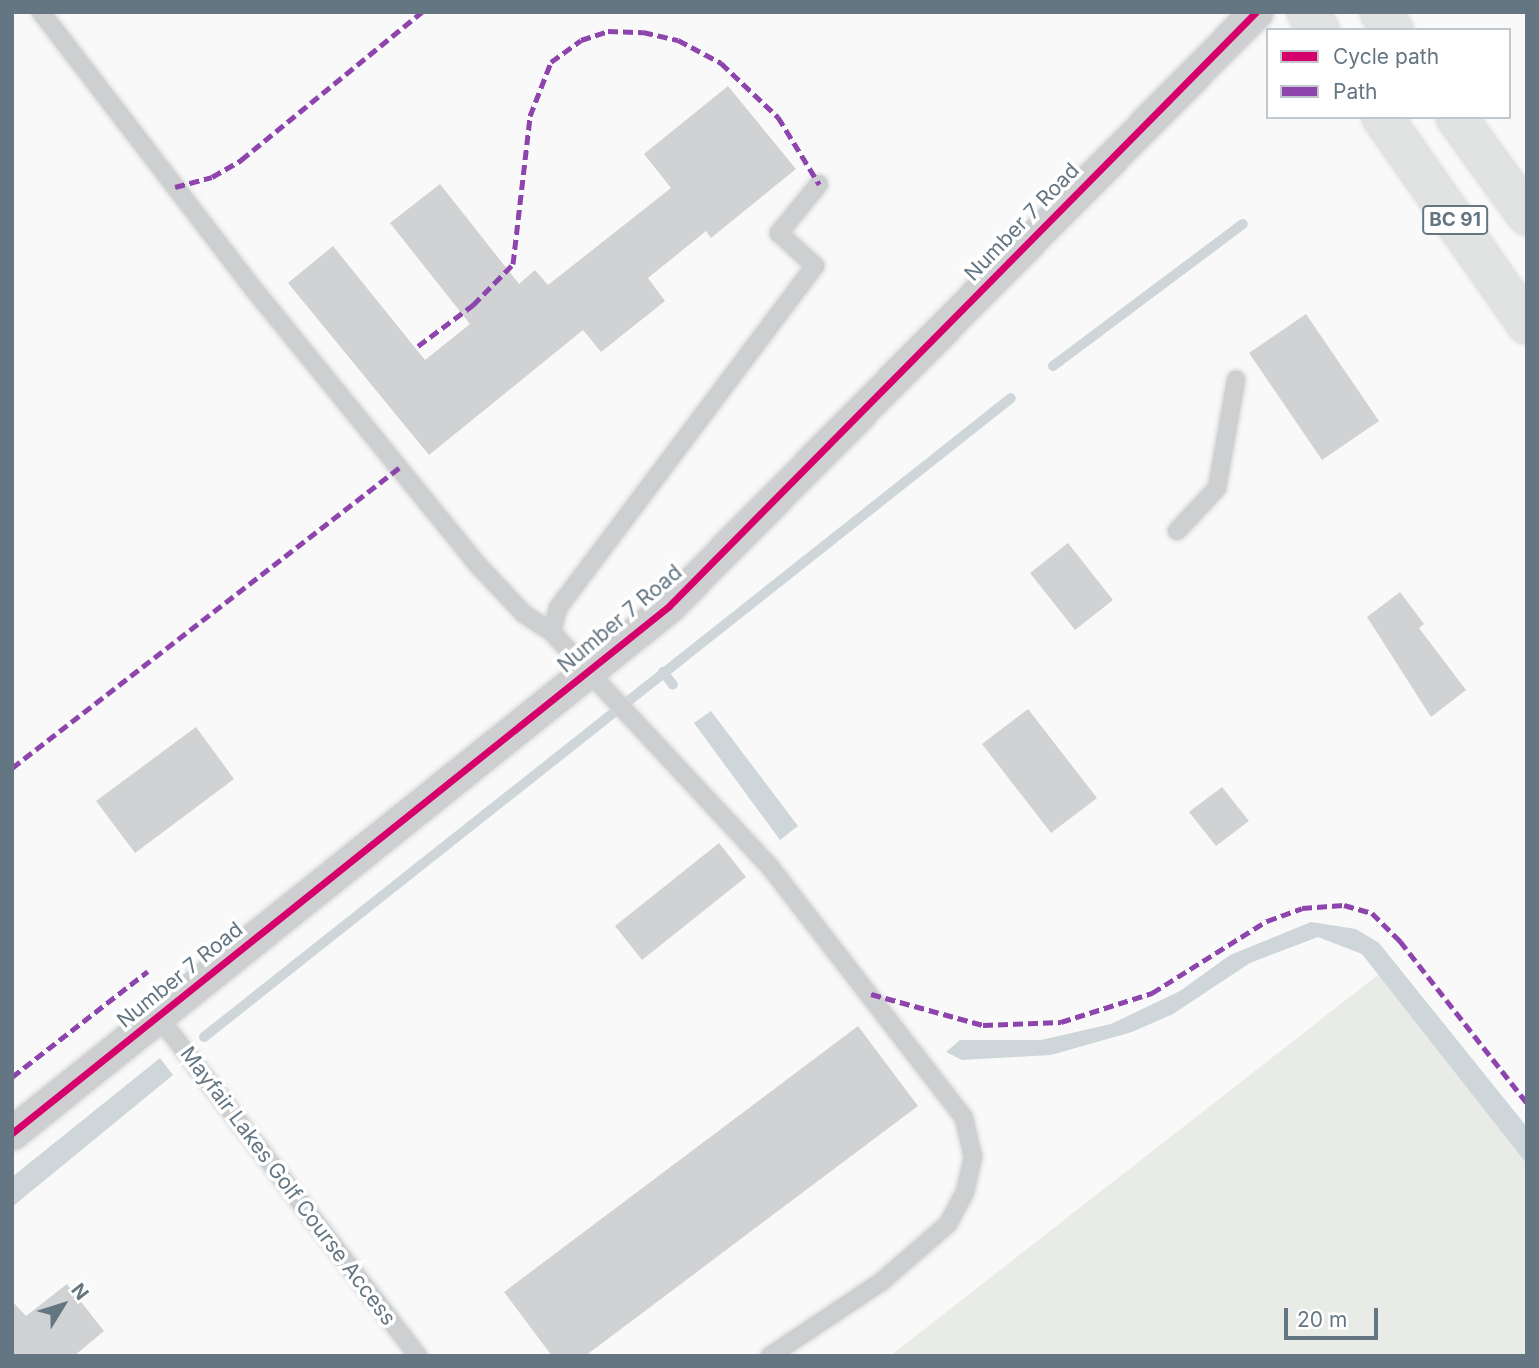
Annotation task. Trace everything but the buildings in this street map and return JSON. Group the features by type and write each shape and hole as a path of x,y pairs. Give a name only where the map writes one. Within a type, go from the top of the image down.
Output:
{"highway":[{"path":"1307,12 1318,28"},
{"path":"1380,12 1392,28"},
{"name":"BC 91","path":"1383,119 1527,324"},
{"name":"BC 91","path":"1457,119 1527,215"}],"street":[{"name":"Number 7 Road","path":"12,1133 158,1016 601,680 669,606 1206,59 1256,12"}],"lane":[{"path":"41,12 256,292 478,565 524,614 552,632 601,680 771,868 901,1031 964,1118 973,1157 965,1192 948,1224 922,1251 770,1356"},
{"path":"552,632 558,608 815,266 779,233 819,184"},
{"path":"1177,531 1217,488 1236,380"},
{"name":"Mayfair Lakes Golf Course Access","path":"158,1016 418,1356"}],"shaded area":[{"path":"711,711 798,826 780,840 694,723"},
{"path":"1311,922 1356,929 1379,943 1527,1127 1527,1164 1362,954 1318,937 1250,963 1173,1014 1132,1032 1051,1055 962,1060 946,1052 960,1040 1041,1040 1111,1024 1180,991 1230,955"},
{"path":"1383,971 1527,1141 1527,1356 890,1356"},
{"path":"160,1058 173,1075 12,1207 12,1177"}],"waterway":[{"path":"1053,366 1243,224"},
{"path":"204,1037 1011,398"},
{"path":"663,672 673,685"}],"marked path":[{"path":"175,187 212,177 241,160 422,12"},
{"path":"418,346 473,305 513,264 530,116 551,62 581,40 608,31 643,32 678,40 721,63 778,117 819,184"},
{"path":"12,768 399,468"},
{"path":"871,994 983,1025 1061,1022 1152,993 1267,921 1302,908 1344,905 1372,913 1400,941 1527,1103"},
{"path":"12,1077 148,971"}],"cycle path":[{"path":"12,1133 669,606 1256,12"}]}
